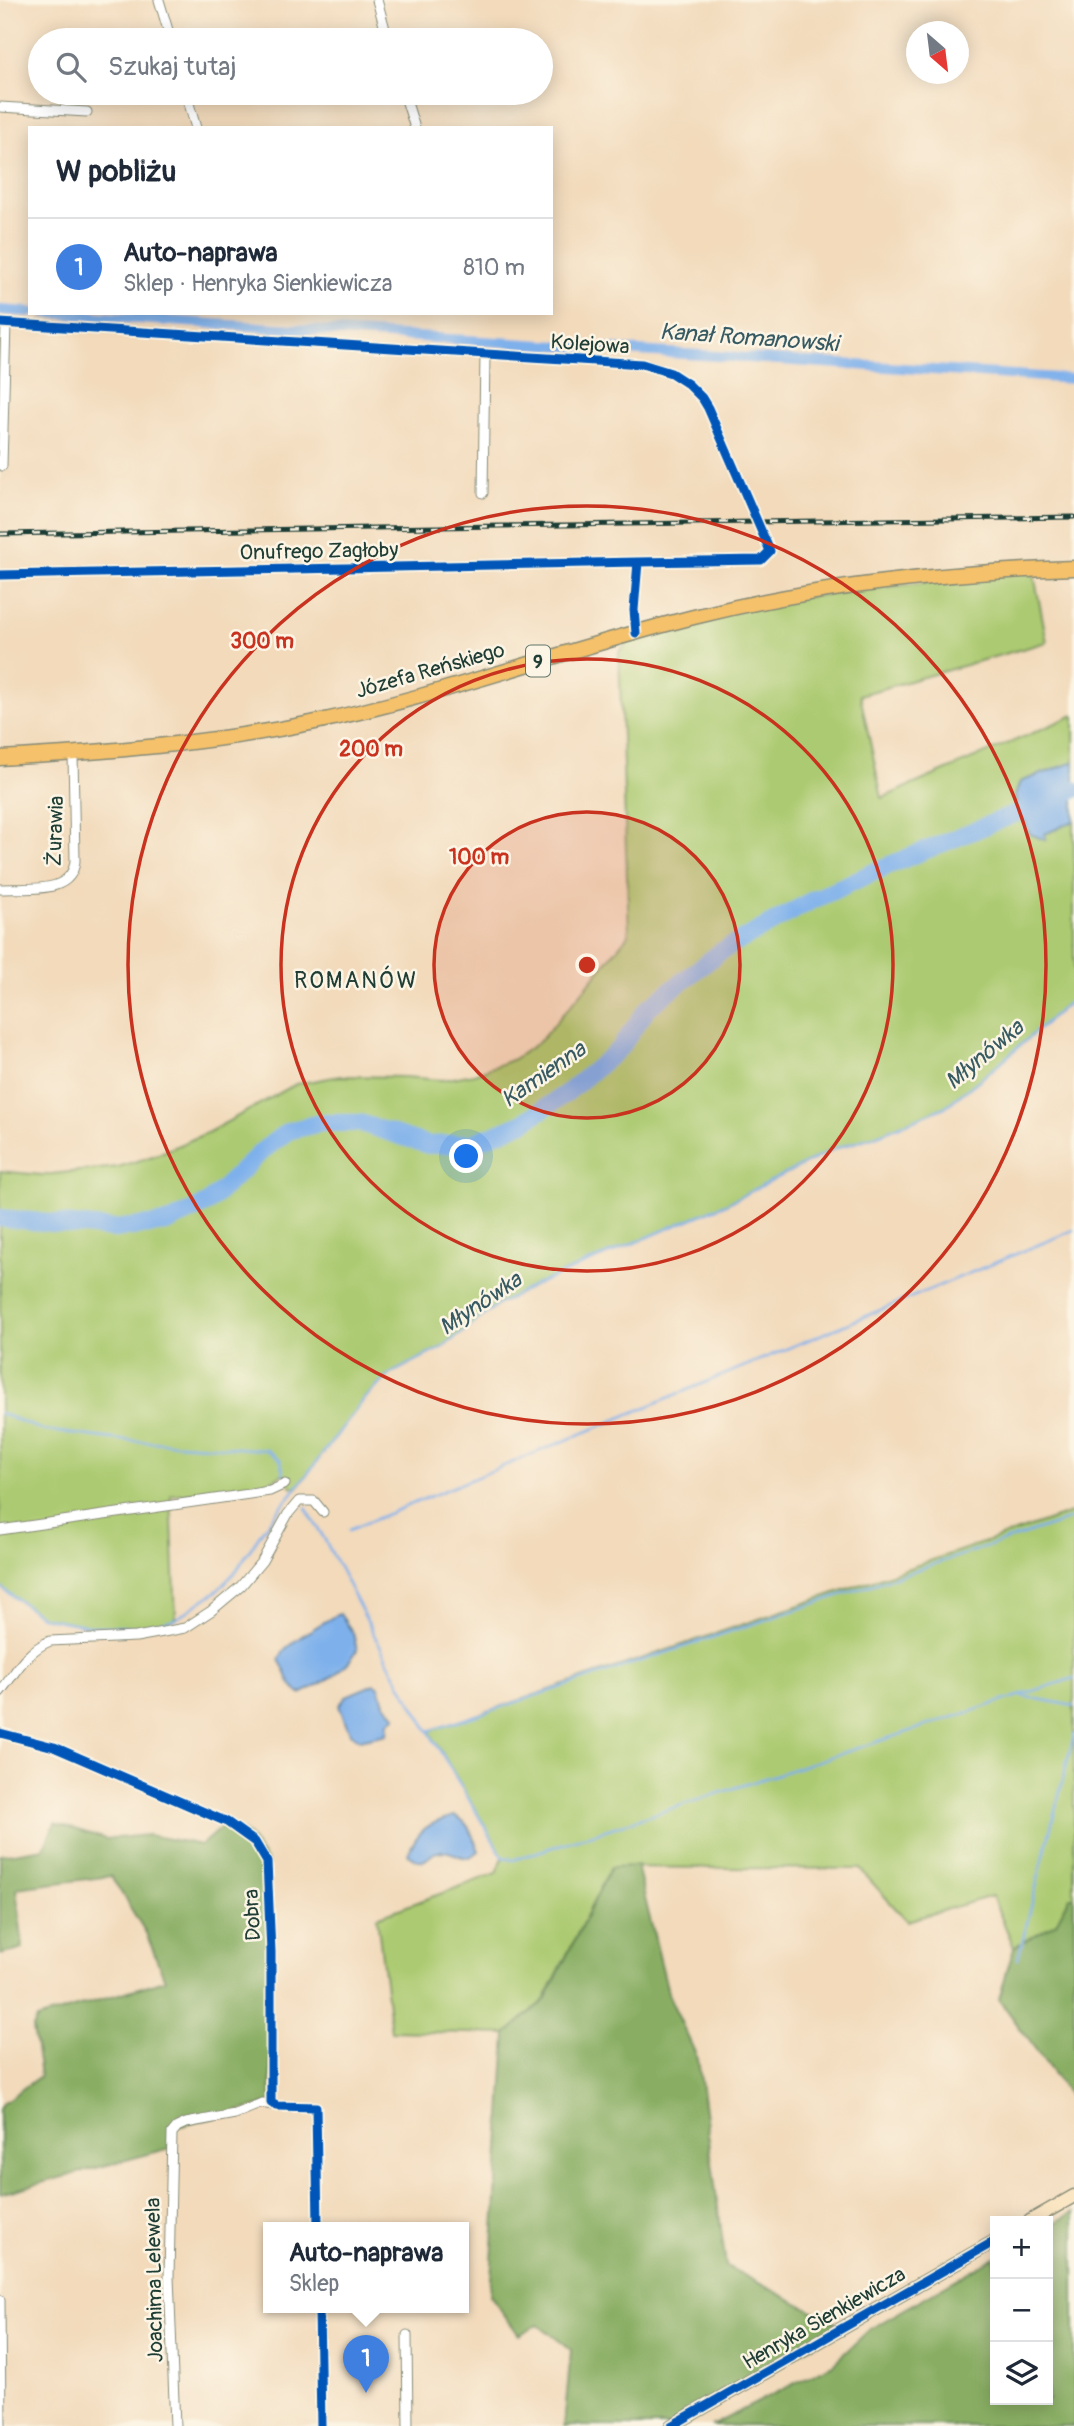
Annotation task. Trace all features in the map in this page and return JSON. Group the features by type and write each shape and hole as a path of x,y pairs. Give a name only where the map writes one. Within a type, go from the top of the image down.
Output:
{"main road":[{"name":"Józefa Reńskiego","path":"0,758 187,744 312,723 433,692 636,633 749,604 838,587 948,574 1074,568"},
{"path":"1039,2216 1074,2196"},
{"name":"Henryka Sienkiewicza","path":"671,2426 990,2244"}],"street":[{"path":"159,0 167,28"},
{"path":"377,0 385,28"},
{"path":"189,105 195,126"},
{"path":"408,105 414,126"},
{"path":"0,107 87,112"},
{"name":"Kolejowa","path":"2,466 3,323 642,365 662,369 688,384 708,408 769,546 768,555"},
{"path":"482,493 485,354"},
{"name":"Onufrego Zagłoby","path":"0,575 738,562 761,560 768,555"},
{"path":"636,633 638,562"},
{"name":"Żurawia","path":"0,889 56,887 69,880 74,871 73,754"},
{"path":"0,1530 270,1491 285,1484"},
{"path":"0,1692 24,1659 50,1641 136,1637 185,1628 211,1611 240,1586 262,1560 288,1514 299,1501 314,1501 323,1512"},
{"name":"Dobra","path":"0,1734 66,1753 227,1822 255,1842 267,1861 268,1871 271,2103"},
{"name":"Joachima Lelewela","path":"176,2426 169,2277 172,2133 186,2123 236,2114 262,2103 271,2103"},
{"path":"271,2103 277,2106 316,2106 318,2222"},
{"path":"0,2300 1,2426"},
{"path":"319,2313 321,2426"},
{"path":"407,2335 408,2426"}],"green space":[{"path":"1033,569 1047,642 860,695 882,798 1074,715 1074,762 1020,782 1015,797 1018,814 1074,790 1074,998 945,1107 875,1136 834,1149 726,1204 533,1286 497,1305 443,1347 392,1373 365,1398 297,1488 291,1486 283,1474 262,1486 171,1495 176,1619 141,1627 89,1626 42,1617 0,1587 0,1171 42,1175 118,1167 156,1155 209,1132 296,1084 340,1076 442,1080 474,1074 514,1059 540,1041 629,934 619,652 636,633 749,604"},
{"path":"1074,1512 1074,1897 1070,1897 1056,1923 1014,1947 992,1896 907,1921 860,1869 611,1867 544,2000 506,2034 391,2031 377,1917 497,1873 503,1857 429,1731"},
{"path":"227,1822 248,1835 267,1862 271,2103 177,2127 171,2148 0,2194 0,2110 3,2103 40,2076 33,2028 37,2019 165,1980 146,1933 111,1876 16,1888 23,1948 0,1955 0,1855 44,1848 55,1823 106,1839 148,1835 201,1845"},
{"path":"637,1866 669,1996 698,2059 726,2266 844,2327 671,2426 564,2426 571,2350 538,2324 519,2335 490,2295 506,2034 545,2000 611,1867"},
{"path":"1070,1897 1074,1897 1074,2102 999,1999 1014,1947 1056,1923"},
{"path":"1074,2212 1074,2426 711,2426 833,2364 870,2329 990,2260 990,2405 1053,2405 1053,2224"}],"water":[{"path":"1074,762 1074,821 1045,834 1045,840 1030,834 1015,796 1020,782"},
{"path":"340,1614 353,1633 357,1650 332,1676 300,1694 290,1682 279,1660 282,1654 295,1641"},
{"path":"374,1684 379,1686 384,1703 396,1716 388,1723 387,1734 360,1740 350,1733 339,1706 346,1696"},
{"path":"454,1816 467,1825 479,1851 470,1858 449,1852 436,1852 423,1861 408,1854 425,1828"}],"waterway":[{"name":"Kanał Romanowski","path":"0,310 28,312"},
{"name":"Kanał Romanowski","path":"76,315 1074,379"},
{"name":"Kamienna","path":"0,1218 114,1229 167,1223 208,1203 262,1151 288,1131 320,1123 360,1123 428,1145 473,1143 524,1122 568,1092 620,1048 648,1008 720,952 811,901 887,866 1074,790"},
{"name":"Młynówka","path":"0,1587 42,1617 89,1626 141,1627 176,1619 218,1590 236,1571 264,1528 365,1398 392,1373 443,1347 497,1305 533,1286 726,1204 834,1149 875,1136 945,1107 1074,998"},
{"path":"349,1530 1074,1230"},
{"path":"0,1413 42,1430 121,1440 267,1450 281,1460 283,1474"},
{"path":"306,1508 394,1673 503,1857 513,1860 1074,1678"},
{"path":"429,1731 1074,1518"},
{"path":"1022,1696 1074,1706"},
{"path":"1018,1959 1074,1735"}],"railway":[{"path":"0,534 1074,517"}],"cycle path":[{"path":"0,323 642,364 671,373 688,384 708,408 770,551 761,560 638,562 634,610 636,633"},
{"path":"0,575 638,562"},
{"path":"0,1733 54,1747 227,1822 255,1842 267,1862 271,1952 271,2103 277,2106 316,2107 318,2222"},
{"path":"671,2426 990,2244"},
{"path":"319,2313 321,2426"}],"place":[{"name":"Auto-naprawa","path":"366,2393"}],"district":[{"name":"ROMANÓW","path":"356,980"}]}
